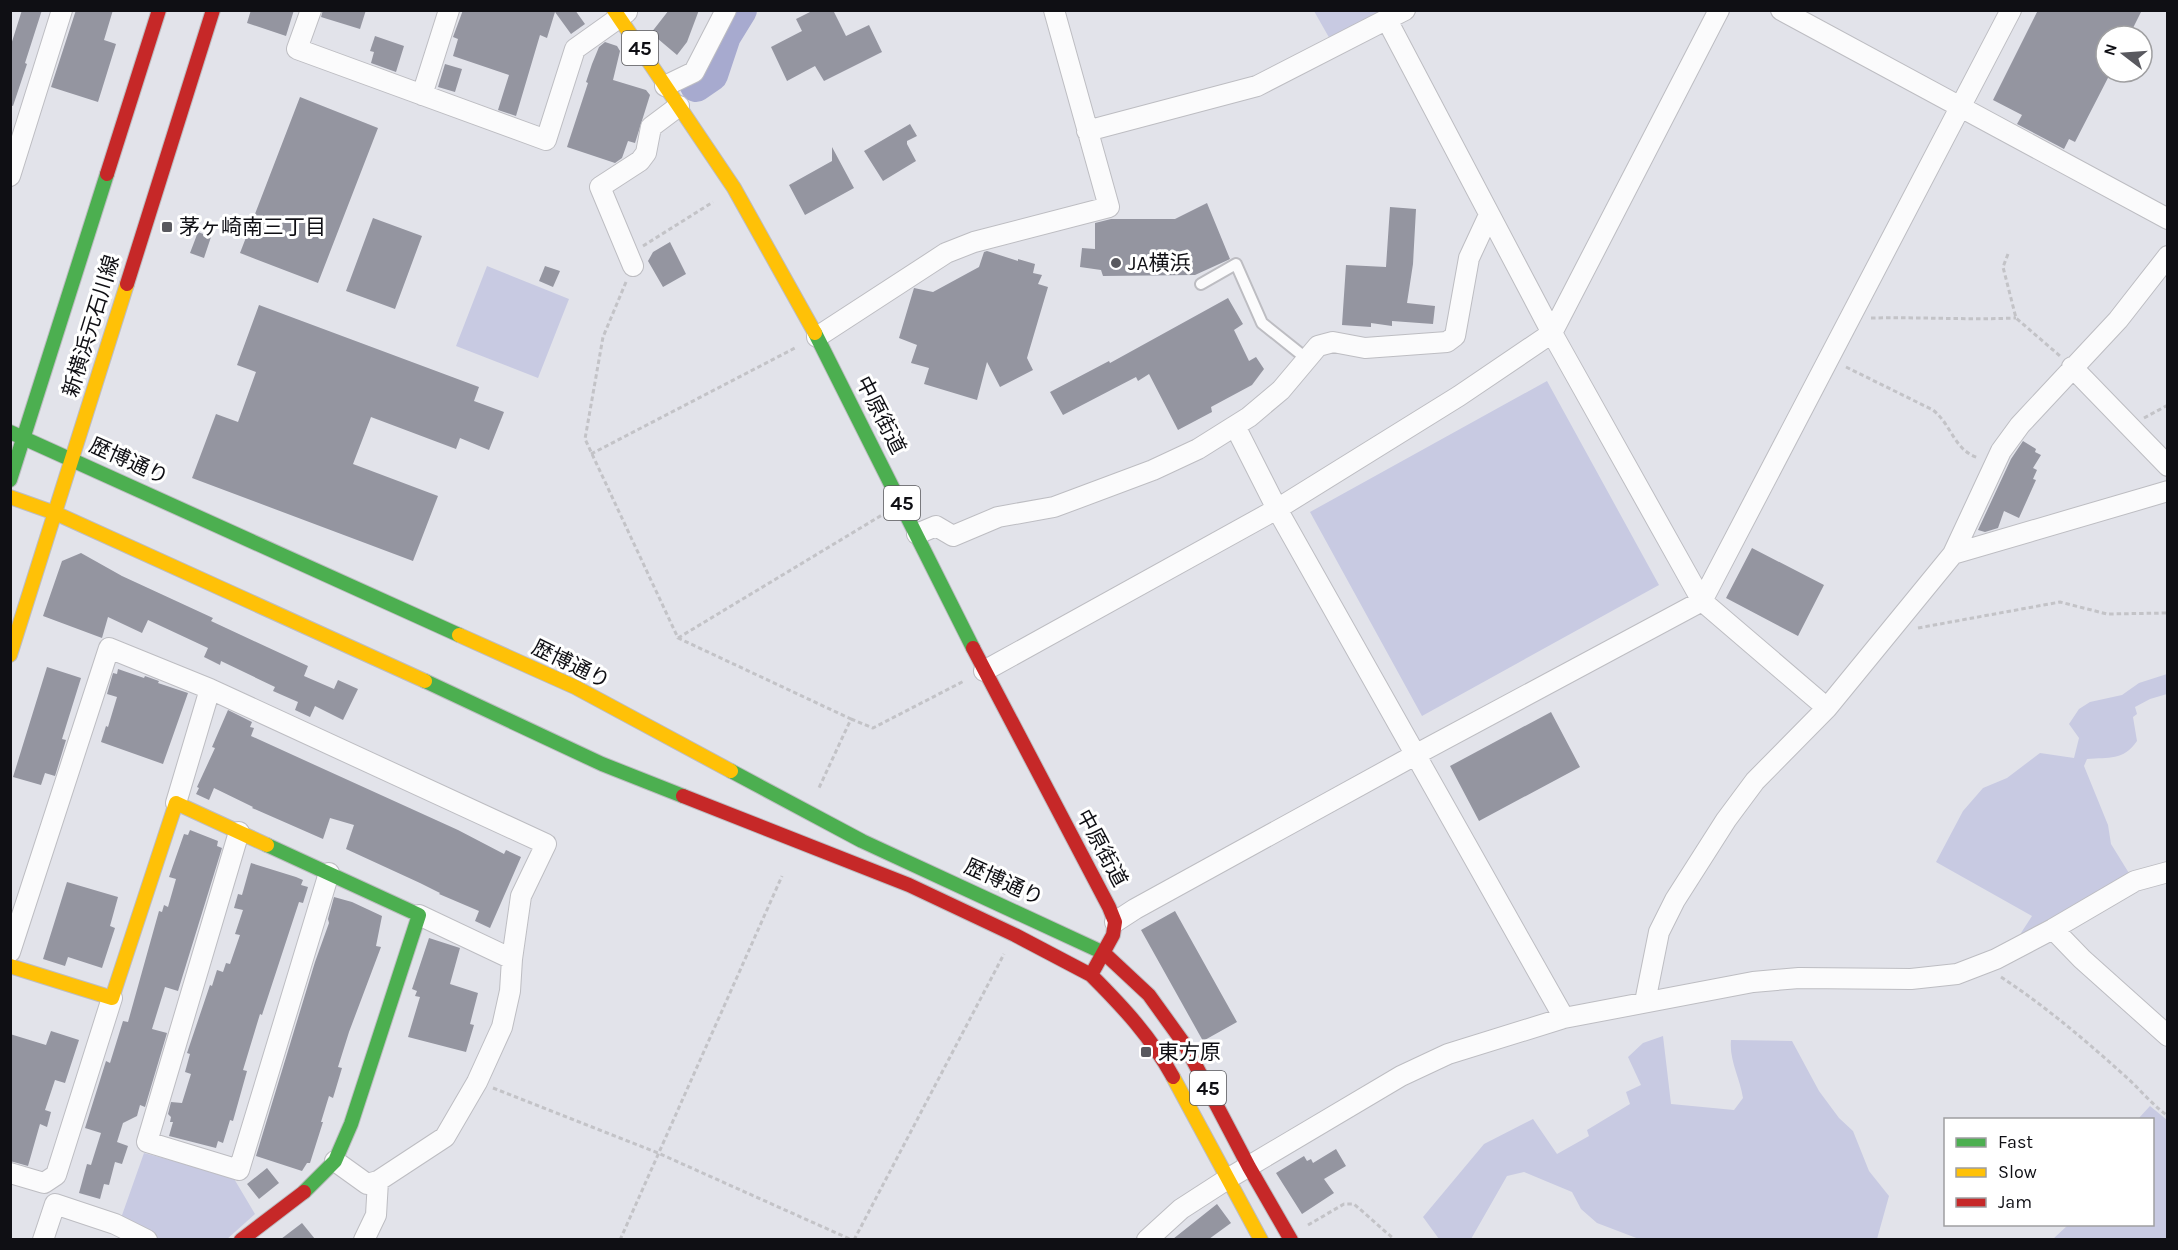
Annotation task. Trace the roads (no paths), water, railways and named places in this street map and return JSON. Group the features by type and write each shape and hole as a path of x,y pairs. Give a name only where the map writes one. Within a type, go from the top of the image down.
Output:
{"street":[{"path":"11,173 62,10"},
{"name":"新横浜元石川線","path":"10,480 17,435 159,10"},
{"name":"新横浜元石川線","path":"10,655 213,10"},
{"path":"311,10 297,49 546,140 575,49 621,13"},
{"path":"422,94 449,10"},
{"path":"665,86 694,72 726,10"},
{"path":"817,337 946,253 974,242 1109,207 1054,10"},
{"path":"1087,131 1257,86 1405,10"},
{"path":"984,671 1276,509 1459,396 1552,333 1719,10"},
{"path":"1780,10 2168,219"},
{"path":"1090,975 1113,935 1115,922 1135,909 1702,601 2011,10"},
{"name":"中原街道","path":"621,13 665,86 735,188 817,337 984,671 1109,906 1115,922"},
{"path":"1387,20 1552,333 1702,601 1827,708"},
{"path":"633,266 600,188 640,161 646,153 651,127 679,106"},
{"path":"917,534 936,526 952,536 998,517 1054,507 1171,462 1198,449 1235,426 1281,390 1318,346 1333,342 1365,348 1447,342 1455,336 1469,258 1490,215"},
{"path":"1646,1002 1659,932 1674,900 1726,820 1755,782 1827,708 1886,633 1953,554 2001,451 2020,425 2118,320 2168,256"},
{"path":"2072,367 2168,466"},
{"path":"1235,426 1276,509 1564,1018"},
{"name":"歴博通り","path":"17,435 575,687 862,841 1104,952"},
{"path":"1953,554 2168,491"},
{"name":"歴博通り","path":"10,497 54,513 363,652 602,764 909,885 1015,934 1090,975"},
{"path":"10,952 109,648 210,688 546,844 521,896 510,991 502,1027 477,1082 445,1137 378,1181 367,1184 335,1161"},
{"path":"10,1173 44,1183 56,1175 176,803 210,688"},
{"path":"176,803 512,959"},
{"path":"239,832 147,1142 239,1170 329,873"},
{"path":"1147,1239 1181,1209 1229,1178 1401,1076 1448,1054 1564,1018 1753,982 1799,978 1911,979 1957,974 1991,962 2135,881 2168,872"},
{"path":"242,1239 305,1191 335,1161 351,1124 419,915"},
{"path":"2053,929 2082,959 2168,1036"},
{"name":"45","path":"1104,952 1149,995 1185,1045 1290,1238"},
{"path":"10,966 112,998"},
{"name":"45","path":"1090,975 1130,1014 1158,1050 1261,1239"},
{"path":"364,1239 376,1215 378,1181"},
{"path":"43,1239 55,1204 115,1224 147,1239"}],"lane":[{"path":"1201,284 1236,264 1262,323 1307,359"}],"waterway":[{"path":"696,86 712,75 725,36 741,10"}],"place":[{"name":"茅ヶ崎南三丁目","path":"167,227"},
{"name":"JA横浜","path":"1116,263"},
{"name":"東方原","path":"1146,1052"}]}
